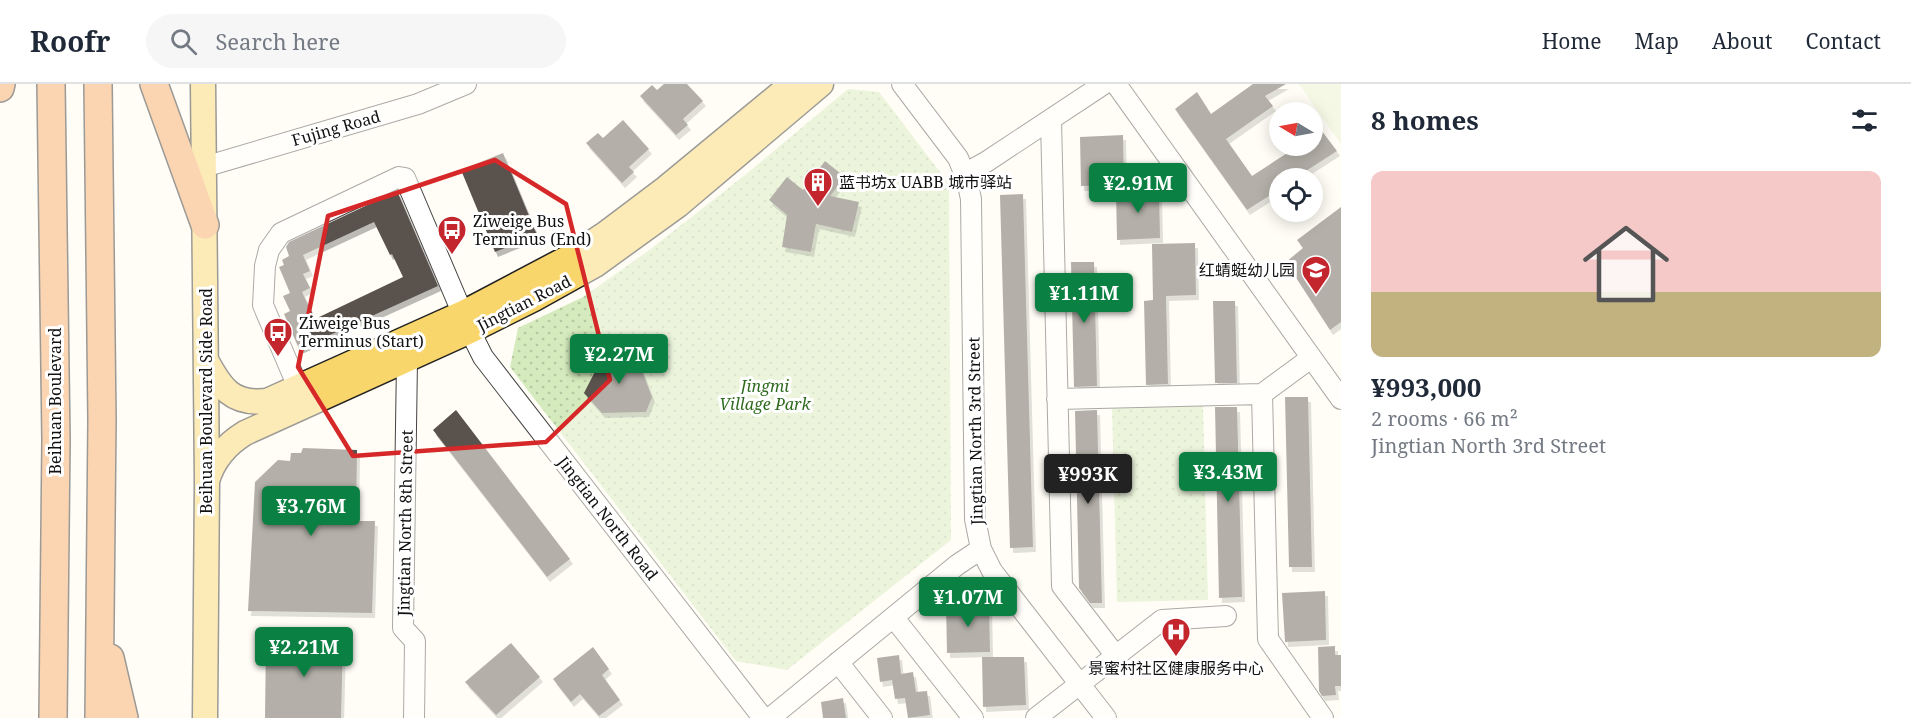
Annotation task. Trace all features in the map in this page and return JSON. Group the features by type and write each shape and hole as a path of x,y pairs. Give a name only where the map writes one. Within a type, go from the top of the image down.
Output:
{"highway":[{"name":"Beihuan Boulevard","path":"51,84 56,440 53,718"},
{"path":"98,84 102,420 99,718"},
{"path":"154,84 205,225"},
{"path":"100,615 124,718"}],"main road":[{"name":"Beihuan Boulevard Side Road","path":"203,84 207,481 205,718"},
{"name":"Jingtian Road","path":"206,360 223,387 239,399 252,402 302,396 407,360 605,234 666,188 792,84"},
{"name":"Jingtian Road","path":"207,481 217,459 235,440 302,396 466,322 575,277 645,231 821,84"}],"street":[{"name":"Fujing Road","path":"204,167 418,104 466,84"},
{"name":"Jingtian North 3rd Street","path":"893,84 955,166 964,174"},
{"name":"Jingtian North 3rd Street","path":"902,84 954,153 970,192 975,519 981,549 992,571 1106,718"},
{"path":"964,174 1104,84"},
{"path":"1116,84 1341,399"},
{"path":"1051,120 1062,586 1116,656"},
{"name":"Jingtian North Road","path":"302,396 263,305 263,278 269,250 281,233 399,177 407,180 466,322 488,363 763,718"},
{"path":"1058,399 1262,394 1311,358"},
{"name":"Jingtian North 8th Street","path":"407,360 403,628 415,641 414,718"},
{"path":"1262,394 1268,639 1323,718"},
{"path":"770,718 957,565 981,549"},
{"path":"1036,718 1162,620 1226,616"},
{"path":"894,618 973,718"},
{"path":"838,662 882,718"}],"highlighted area":[{"path":"495,160 566,204 610,380 546,442 353,456 298,367 328,216"}],"green space":[{"path":"1299,84 1341,84 1341,144 1323,118 1323,102 1312,102"},
{"name":"Jingmi Village Park","path":"848,89 879,92 949,184 951,540 787,670 736,661 510,367 518,328 583,297 648,251 745,175"},
{"path":"1203,404 1208,600 1117,602 1112,406"}],"building":[{"path":"664,84 687,84 703,101 683,119 688,125 676,135 640,96 652,85 657,90"},
{"path":"1253,84 1286,84 1265,96 1270,102 1269,109 1226,139 1252,176 1283,156 1323,156 1323,133 1337,151 1311,168 1269,168 1269,196 1247,210 1175,109 1197,92 1211,114"},
{"path":"623,120 649,149 629,167 634,172 622,183 586,143 598,133 603,138"},
{"path":"1123,135 1124,185 1081,186 1080,137"},
{"path":"503,153 537,235 495,252 461,170"},
{"name":"蓝书坊x UABB 城市驿站","path":"825,161 845,177 830,196 859,202 852,232 816,224 811,252 782,247 787,215 769,200 787,177 803,190"},
{"path":"1159,189 1160,238 1117,240 1116,190"},
{"path":"397,191 438,286 299,349 284,314 290,311 283,296 290,293 279,267 284,265 282,260 289,256 286,247 289,242","holes":["374,222 390,255 392,254 403,277 315,319 302,292 310,288 303,274 310,271 303,255"]},
{"path":"1023,194 1033,547 1010,548 1000,195"},
{"name":"红蜻蜓幼儿园","path":"1341,207 1341,322 1330,330 1286,262 1303,248 1297,240"},
{"path":"1195,243 1196,295 1166,296 1168,384 1146,385 1144,301 1153,300 1152,244"},
{"path":"1071,262 1094,262 1097,386 1074,387"},
{"path":"1213,301 1235,301 1237,383 1215,383"},
{"path":"606,350 637,358 652,397 646,412 602,413 584,393"},
{"path":"1285,397 1308,397 1312,567 1289,567"},
{"path":"1215,407 1237,407 1242,597 1219,598"},
{"path":"456,410 570,559 547,577 433,430"},
{"path":"1097,410 1102,603 1090,603 1079,588 1075,411"},
{"path":"303,448 357,450 356,521 375,521 372,613 248,611 255,482 278,460 290,461 291,453 301,453"},
{"path":"1325,591 1326,640 1285,642 1282,593"},
{"path":"946,603 989,603 990,652 947,653"},
{"path":"266,638 343,640 341,718 265,718"},
{"path":"511,643 540,677 496,715 465,682"},
{"path":"1335,646 1335,655 1341,655 1341,686 1335,686 1336,695 1322,696 1319,691 1318,647"},
{"path":"593,647 609,669 602,675 620,700 599,716 580,694 571,702 553,679"},
{"path":"899,655 901,674 913,672 916,692 927,691 930,715 908,718 905,698 895,699 892,680 880,682 877,658"},
{"path":"982,657 1024,657 1026,705 983,707"},
{"path":"843,698 846,718 823,718 821,702"}],"place":[{"name":"蓝书坊x UABB 城市驿站","path":"818,208"},
{"name":"Ziweige Bus Terminus (End)","path":"452,256"},
{"name":"红蜻蜓幼儿园","path":"1316,296"},
{"name":"Ziweige Bus Terminus (Start)","path":"278,358"},
{"name":"景蜜村社区健康服务中心","path":"1176,658"}]}
